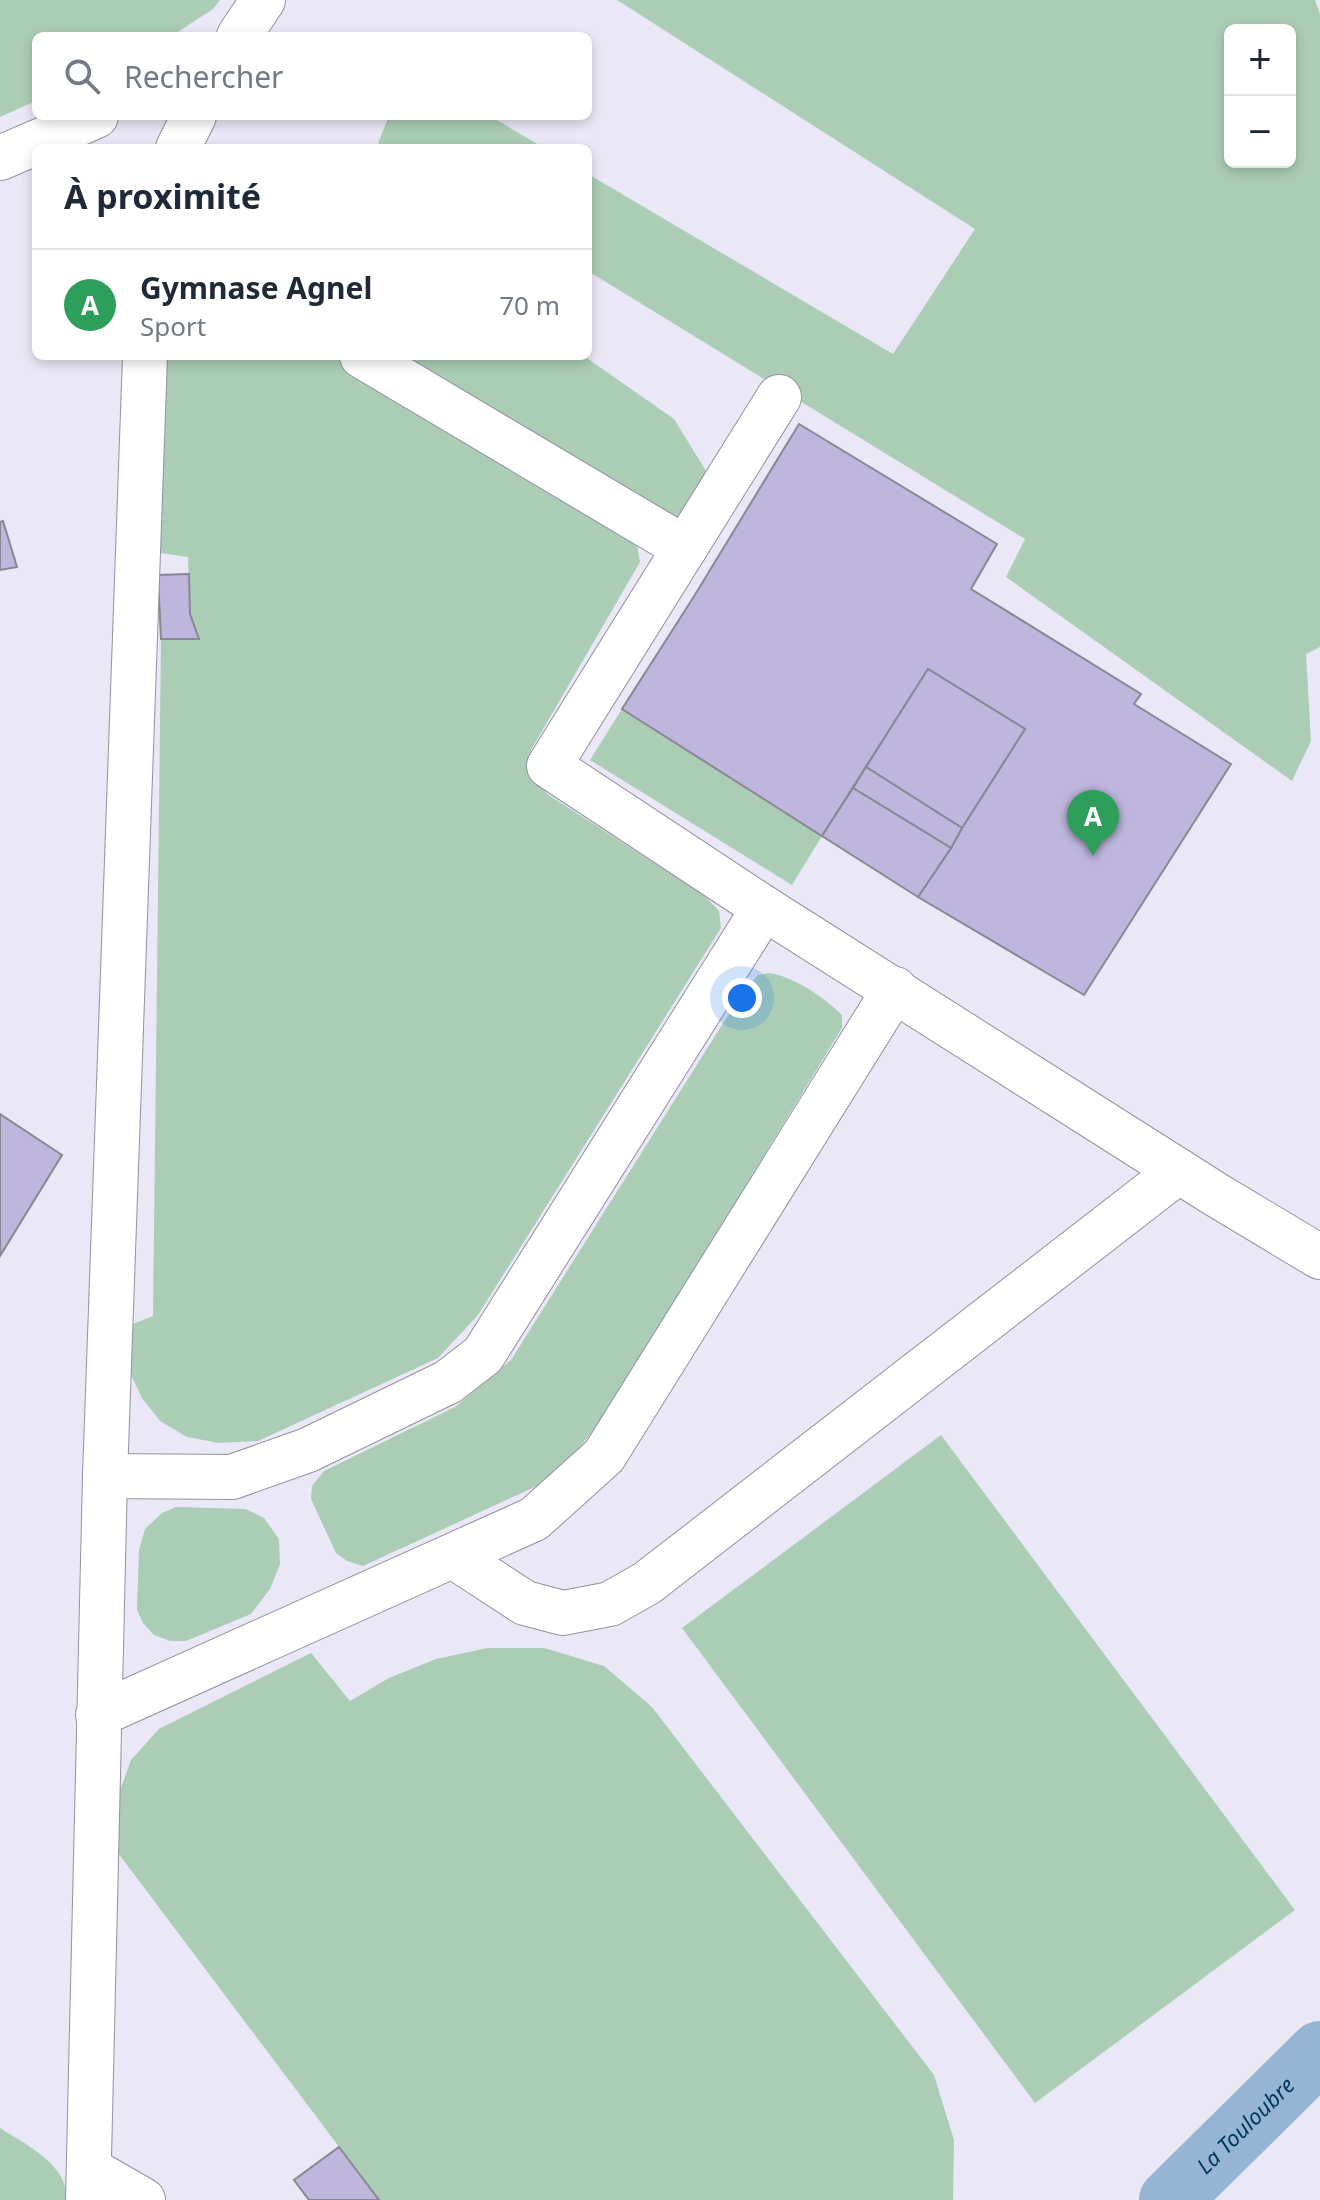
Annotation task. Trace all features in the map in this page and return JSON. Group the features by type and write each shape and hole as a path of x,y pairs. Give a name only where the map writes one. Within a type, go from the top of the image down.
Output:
{"street":[{"path":"242,32 263,0"},
{"path":"38,144 88,120"},
{"path":"180,144 192,120"},
{"path":"143,2200 88,2184 105,1476 145,360"},
{"path":"369,360 685,548"},
{"path":"779,397 549,766 764,908 1320,1257"},
{"path":"105,1476 232,1477 308,1450 448,1382 483,1355 764,908"},
{"path":"98,1715 534,1519 604,1456 895,989"},
{"path":"453,1556 525,1603 563,1613 610,1604 647,1583 1179,1171"}],"green space":[{"path":"0,0 220,0 213,9 178,32 32,32 32,103 0,117"},
{"path":"617,0 1315,0 1320,14 1320,647 1306,654 1311,741 1292,781 1006,577 1025,539 592,273 592,176 893,354 975,229"},
{"path":"387,120 497,120 537,144 380,144"},
{"path":"152,360 339,360 622,529 637,544 640,562 531,750 533,774 547,794 705,896 719,911 721,928 478,1315 438,1358 258,1441 219,1443 187,1437 160,1421 142,1398 128,1369 123,1328 153,1316 161,639 199,638 190,614 188,557 154,552"},
{"path":"369,360 590,360 674,419 719,492 685,548"},
{"path":"622,709 822,836 792,885 590,760"},
{"path":"769,973 798,983 827,1002 842,1015 842,1028 604,1417 576,1452 541,1484 363,1566 347,1561 336,1553 311,1499 312,1486 324,1471 455,1407 511,1360 744,990 758,975"},
{"path":"941,1435 1295,1910 1035,2103 682,1628"},
{"path":"176,1507 246,1509 264,1518 279,1539 280,1564 270,1589 251,1614 186,1641 170,1641 154,1635 137,1610 139,1550 145,1529 162,1513"},
{"path":"488,1648 544,1648 604,1666 652,1707 934,2075 954,2140 953,2200 379,2200 112,1845 114,1807 131,1760 159,1729 311,1653 350,1701 389,1678 436,1659"},
{"path":"0,2128 53,2166 61,2176 67,2200 0,2200"}],"building":[{"path":"799,424 997,544 971,589 1141,694 1134,704 1231,764 1084,995 918,897 1025,729 928,669 822,836 622,709"},
{"path":"3,521 17,567 0,570 0,522"},
{"path":"189,574 190,614 199,639 161,639 158,575"},
{"path":"928,669 1025,729 962,828 866,767"},
{"path":"866,767 962,828 951,848 853,788"},
{"path":"853,788 951,848 918,897 822,836"},
{"path":"0,1114 62,1155 0,1256"},
{"path":"339,2147 379,2200 309,2200 294,2180"}],"waterway":[{"name":"La Touloubre","path":"1170,2200 1320,2052"}],"place":[{"name":"Gymnase Agnel","path":"1093,856"}]}
